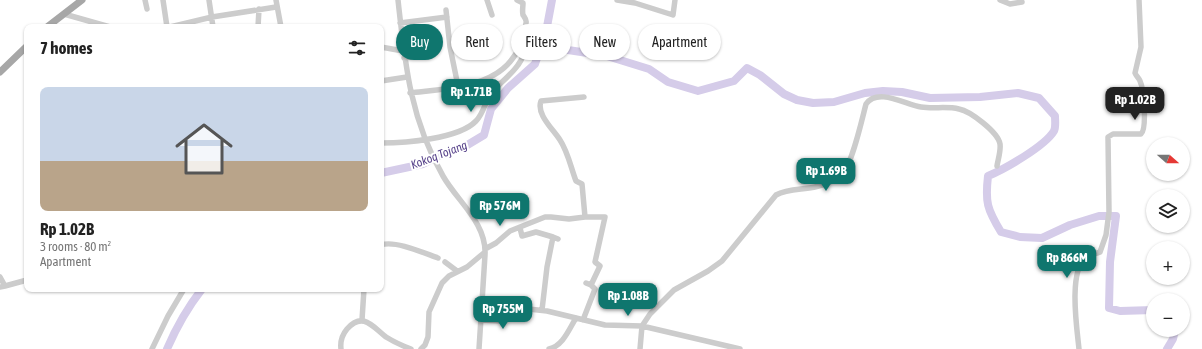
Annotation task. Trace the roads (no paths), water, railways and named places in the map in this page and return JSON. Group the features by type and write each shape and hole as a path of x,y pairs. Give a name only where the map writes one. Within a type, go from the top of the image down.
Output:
{"main road":[{"path":"51,24 82,0"},
{"path":"0,72 24,49"}],"street":[{"path":"146,0 147,9"},
{"path":"163,0 167,24"},
{"path":"209,0 213,24"},
{"path":"276,0 276,7 280,24"},
{"path":"398,0 400,22 447,17"},
{"path":"487,0 492,15"},
{"path":"410,93 475,83 502,71 513,60 522,42 526,23 523,13 523,3 517,0"},
{"path":"617,0 674,13 675,0"},
{"path":"1000,0 1010,4 1028,0"},
{"path":"1079,349 1075,290 1078,270 1085,258 1101,251 1108,223 1108,137 1113,134 1141,134 1145,128 1142,91 1140,81 1135,73 1141,47 1139,0"},
{"path":"183,24 212,17 276,7"},
{"path":"258,24 259,9"},
{"path":"446,10 450,47 458,86"},
{"path":"64,14 99,24"},
{"path":"384,48 396,50"},
{"path":"404,60 410,93 425,140 438,168 476,222 485,250 479,349"},
{"path":"384,143 425,140 452,133 474,123 481,114 488,97 518,66 521,60"},
{"path":"384,81 407,77"},
{"path":"584,97 541,101 540,107 546,120 564,147 576,182 582,184 586,217"},
{"path":"640,349 642,326 648,316 669,294 722,261 776,195 787,191 817,186 832,180 843,173 850,157 866,104 870,101 879,98 892,98 921,107 959,109 971,114 989,128 999,140 1000,150 997,166"},
{"path":"421,349 427,342 428,318 438,290 445,280 457,271 467,267 485,250 496,243 508,232 549,217 569,219 603,217 605,219 595,262 600,266 589,284 595,288 582,320"},
{"path":"520,228 522,236 536,232 555,238 547,267 542,310"},
{"path":"384,244 396,244 438,258"},
{"path":"445,262 457,271"},
{"path":"0,277 2,286 24,281"},
{"path":"152,349 168,316 182,292"},
{"path":"362,320 364,292"},
{"path":"481,320 503,321 506,317 507,309 510,307 542,310 605,325 642,326 740,349"},
{"path":"549,349 556,347 560,343 576,318"},
{"path":"341,349 344,333 353,323 362,320 371,324 395,342 411,349"}],"waterway":[{"name":"Kokoq Tojang","path":"384,172 423,164 443,154 464,147 484,135 491,109 508,88 535,64 546,32 552,0"},
{"path":"571,50 607,56 649,69 668,82 698,91 734,81 747,68 760,75 784,94 797,100 813,103 834,102 865,93 883,91 902,92 930,98 980,97 1018,93 1039,98 1055,116 1055,129 1049,137 1034,150 1014,163 988,176 987,199 990,211 996,224 1001,232 1020,237 1042,238 1070,225 1099,216 1116,216 1110,262 1109,308 1120,311 1146,310"},
{"name":"Kokoq Tojang","path":"167,349 174,333 200,292"},
{"path":"1167,349 1173,337"}]}
